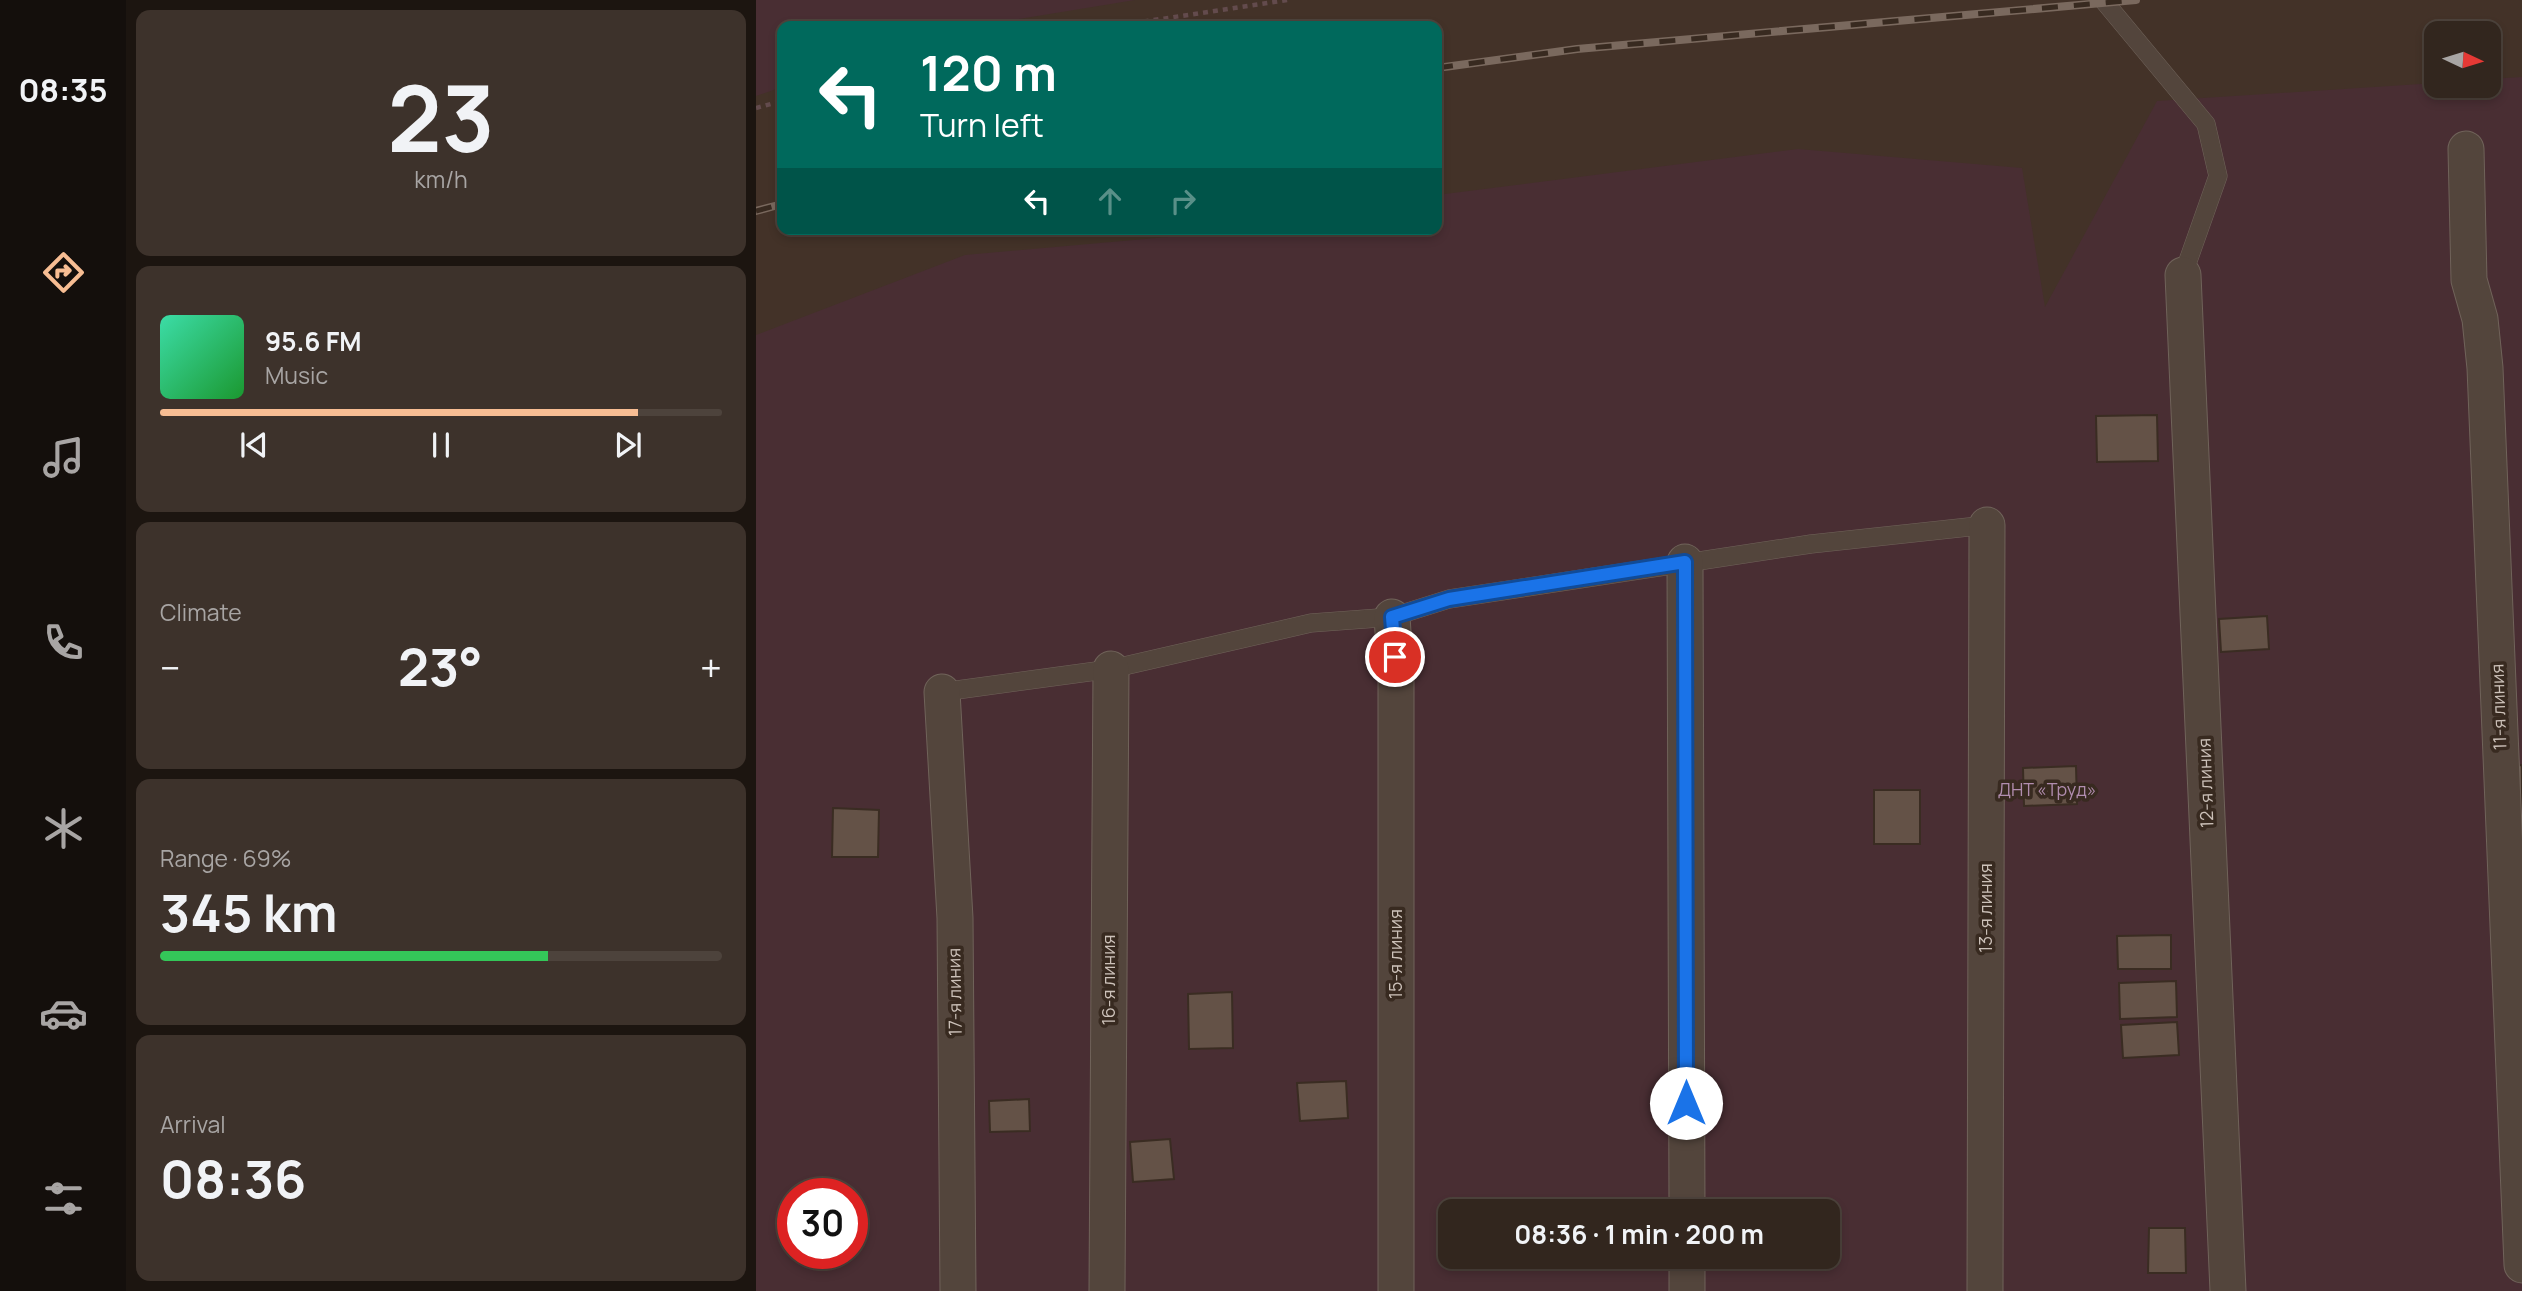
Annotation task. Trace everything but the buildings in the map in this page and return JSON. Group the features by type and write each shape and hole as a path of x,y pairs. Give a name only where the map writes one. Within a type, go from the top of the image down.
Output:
{"street":[{"name":"11-я линия","path":"2466,149 2469,280 2480,319 2486,382 2522,1265"},
{"name":"12-я линия","path":"2183,275 2228,1291"},
{"name":"13-я линия","path":"1985,1291 1987,525"},
{"path":"1685,562 1687,1199"},
{"name":"15-я линия","path":"1392,617 1396,677 1396,1291"},
{"name":"16-я линия","path":"1107,1291 1111,669"},
{"name":"17-я линия","path":"942,692 955,918 958,1291"},
{"path":"1687,1269 1687,1291"}],"lane":[{"path":"2103,0 2206,124 2218,176 2183,275"},
{"path":"942,692 1111,669 1311,623 1392,617 1449,599 1685,562 1987,525"}],"path":[{"path":"1147,21 1288,0"},
{"path":"756,108 777,102"}],"green space":[{"path":"756,0 1135,0 1007,21 777,21 777,89 756,96"},
{"name":"ДНТ «Труд»","path":"2522,77 2522,1291 756,1291 756,335 965,255 1190,235 1442,235 1442,194 1798,149 2022,168 2045,307 2157,101 2424,84 2424,98 2501,98 2501,78"}],"railway":[{"path":"1442,67 1577,49 2136,0"},
{"path":"756,211 777,205"}],"route":[{"path":"1395,657 1392,617 1449,599 1685,562 1686,1103"}]}
